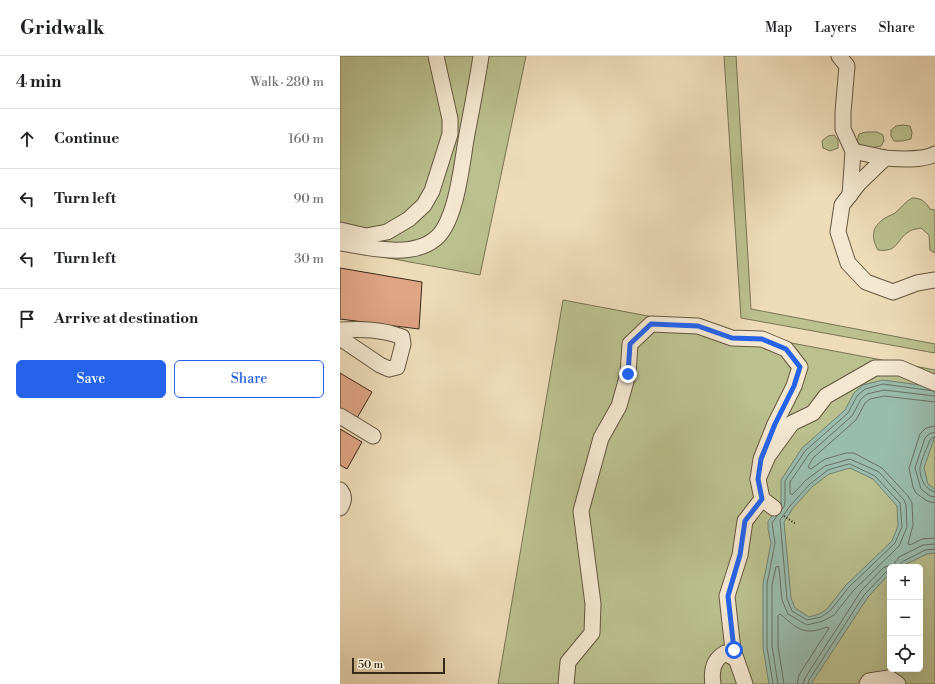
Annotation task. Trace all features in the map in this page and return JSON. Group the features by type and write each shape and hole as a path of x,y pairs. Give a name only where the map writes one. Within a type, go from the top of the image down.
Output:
{"street":[{"path":"340,230 366,236 387,232 409,219 424,205 432,191 450,134 450,119 436,56"},
{"path":"340,242 376,249 407,250 434,240 442,232 456,198 481,56"},
{"path":"839,56 847,66 843,112 844,129 853,151 850,195"},
{"path":"853,151 885,158 909,159 931,156 935,154"},
{"path":"885,158 859,183 842,205 838,232 848,263 866,282 893,292 916,283 935,280"},
{"path":"566,684 568,662 592,633 593,604 581,511 601,438 619,406 628,374 630,344 651,324 698,326 732,338 762,339 786,349 800,367 794,386 775,424 761,459 758,479 768,504 745,521 740,555 728,596 734,650 745,684"},
{"path":"340,330 361,329 392,333 402,336 403,344 397,367 389,370 340,338"},
{"path":"758,479 768,456 792,423 813,413 826,396 875,368 900,368 933,382"},
{"path":"340,416 373,436"},
{"path":"340,490 343,493 344,502 340,508"},
{"path":"713,684 712,679 714,663 718,658 725,654 736,659"},
{"path":"868,684 869,681 889,678 898,684"}],"green space":[{"path":"340,56 526,56 480,275 340,249"},
{"path":"724,56 736,56 751,309 935,344 935,353 741,318"},
{"path":"896,126 910,126 912,132 911,139 894,141 891,136 891,130"},
{"path":"866,132 877,132 883,135 884,141 881,146 871,148 861,146 857,141 859,134"},
{"path":"834,135 838,140 838,148 830,151 823,148 822,141 828,136"},
{"path":"912,198 922,200 930,209 935,210 935,253 930,250 929,235 921,228 907,233 894,247 885,250 878,250 874,239 875,228 878,224 895,213"},
{"path":"563,300 935,370 935,684 498,684"}],"water":[{"path":"883,380 935,386 935,436 924,468 928,484 935,489 935,553 927,554 906,564 887,564 887,576 868,597 811,684 769,684 763,647 763,584 771,543 768,521 781,505 781,480 802,448 845,410 854,393 863,385","holes":["850,468 873,479 897,506 898,526 892,541 846,585 827,609 819,614 809,617 795,608 791,598 784,522 793,508 812,487 829,474"]}],"building":[{"path":"340,268 422,282 419,329 340,319"},
{"path":"340,373 372,392 357,418 340,408"},
{"path":"340,429 362,442 347,469 340,465"}],"route":[{"path":"628,374 630,344 651,324 698,326 732,338 762,339 786,349 800,367 794,386 775,424 761,459 758,479 762,499 745,521 740,555 728,596 734,650"}]}
